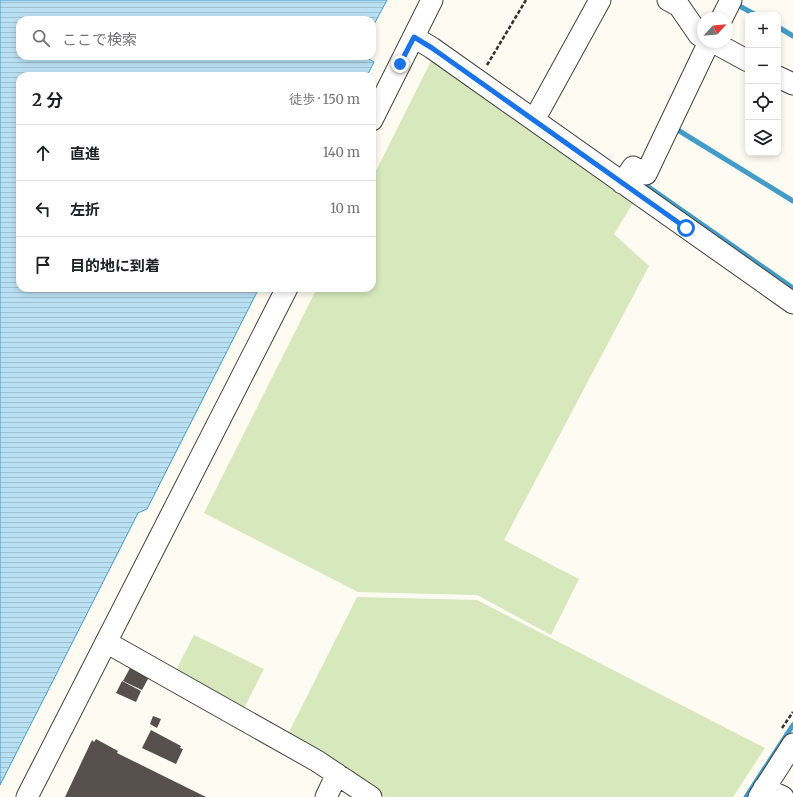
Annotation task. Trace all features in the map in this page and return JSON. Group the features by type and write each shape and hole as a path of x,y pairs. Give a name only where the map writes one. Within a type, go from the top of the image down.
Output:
{"street":[{"path":"376,112 432,0"},
{"path":"534,120 600,0"},
{"path":"668,0 680,6 697,27"},
{"path":"725,12 731,0"},
{"path":"414,37 534,120 634,175 793,303"},
{"path":"634,175 646,174 703,48"},
{"path":"724,48 745,59"},
{"path":"781,78 793,84"},
{"path":"27,797 285,292"},
{"path":"106,642 337,774 371,797"},
{"path":"783,797 761,793 791,751"},
{"path":"326,797 337,774"}],"path":[{"path":"478,80 526,0"}],"green space":[{"path":"432,59 635,200 614,234 649,266 504,540 579,579 551,635 477,595 358,592 204,513 315,292 376,292 376,171"},
{"path":"357,597 477,600 765,748 733,797 385,797 340,765 288,734"},
{"path":"194,635 264,669 242,712 175,672"}],"water":[{"path":"0,0 387,0 376,21 376,16 16,16 16,60 371,60 374,62 369,72 16,72 16,292 257,292 147,509 138,513 0,785"}],"building":[{"path":"130,668 149,677 142,690 123,681"},
{"path":"122,681 141,691 136,702 116,693"},
{"path":"153,716 161,719 157,728 150,724"},
{"path":"151,730 181,746 180,748 183,749 176,764 142,748"},
{"path":"96,739 118,751 117,753 206,797 65,797 92,740 94,742"}],"waterway":[{"path":"734,3 750,12"},
{"path":"781,29 793,36"},
{"path":"673,127 793,201"},
{"path":"640,181 793,288"},
{"path":"746,797 793,725"}],"route":[{"path":"400,64 414,37 432,48 686,228"}]}
